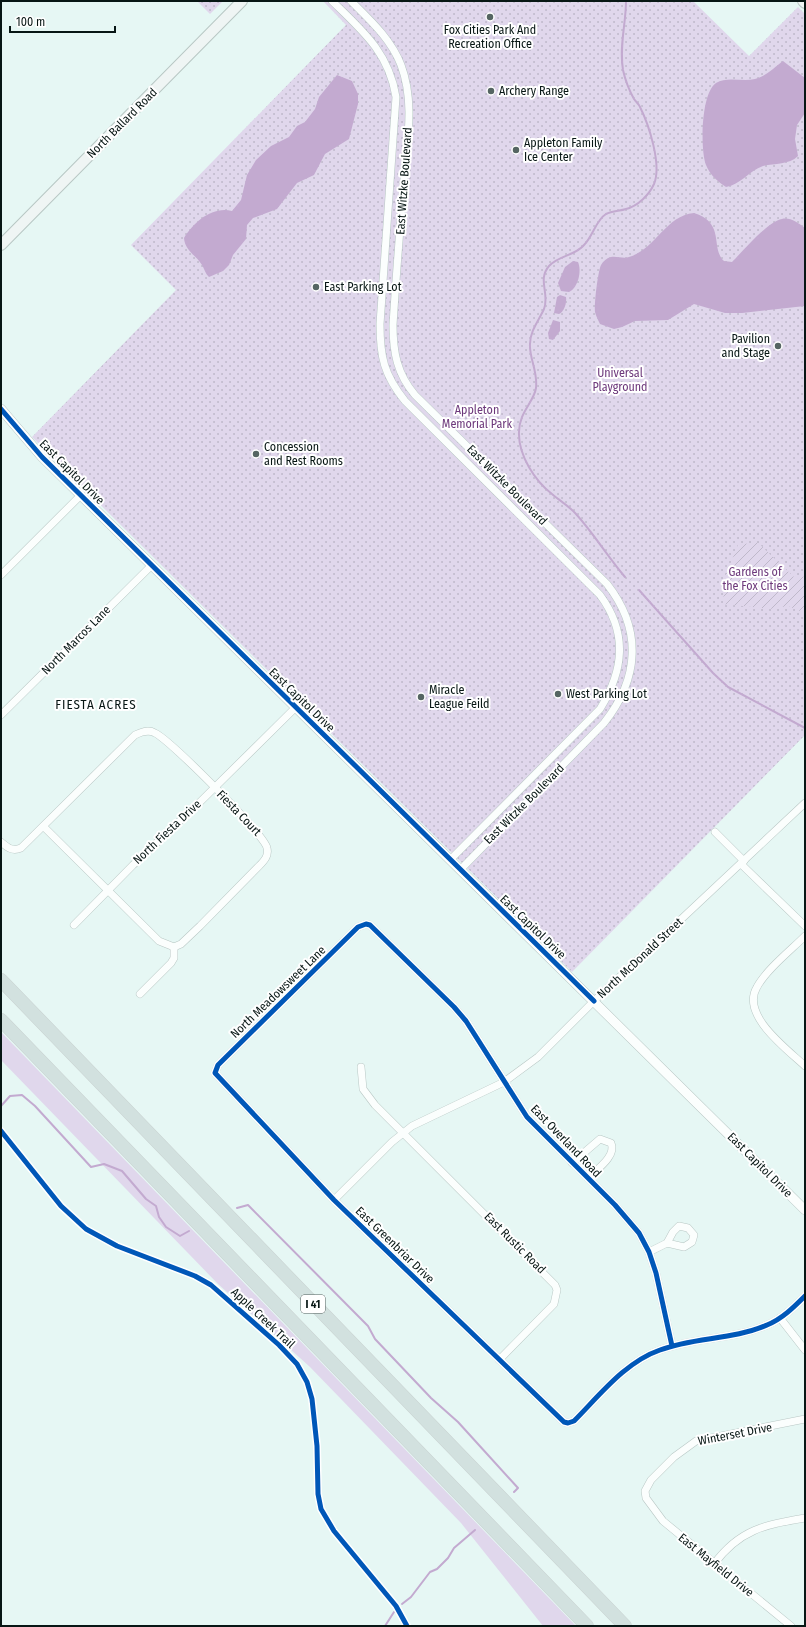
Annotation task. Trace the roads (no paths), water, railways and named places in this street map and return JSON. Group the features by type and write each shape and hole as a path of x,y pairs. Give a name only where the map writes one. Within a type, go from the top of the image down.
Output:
{"highway":[{"name":"I 41","path":"1,980 625,1626"},
{"name":"I 41","path":"4,1025 588,1626"}],"main road":[{"name":"North Ballard Road","path":"1,245 242,1"}],"street":[{"name":"East Witzke Boulevard","path":"332,1 380,51 390,72 396,97 380,324 381,358 387,374 395,389 405,401 600,595 610,611 620,641 620,660 615,680 600,709 450,860"},
{"name":"East Witzke Boulevard","path":"351,1 391,45 401,65 408,92 407,137 393,325 394,351 399,369 406,383 415,394 607,584 616,595 625,614 633,646 628,683 617,707 460,870"},
{"name":"East Capitol Drive","path":"1,409 42,457 805,1210"},
{"path":"1,575 81,495"},
{"name":"North Marcos Lane","path":"1,715 152,565"},
{"name":"North Fiesta Drive","path":"74,925 296,707"},
{"name":"Fiesta Court","path":"1,842 11,849 16,850 24,845 44,827 135,735 140,732 153,732 164,738 264,839 268,850 268,855 200,926 181,944 174,947"},
{"name":"North McDonald Street","path":"334,1200 370,1163 403,1133 428,1117 504,1082 538,1057 594,1001 805,803"},
{"path":"44,827 160,941 174,947 174,958 171,963 140,994"},
{"path":"715,832 805,926"},
{"name":"East Overland Road","path":"358,926 366,924 376,929 454,1007 466,1021 504,1082 530,1120 634,1225 649,1252 656,1273 672,1346"},
{"name":"North Meadowsweet Lane","path":"215,1073 218,1065 224,1058 358,926"},
{"path":"805,936 757,985 753,999 753,1007 760,1021 805,1066"},
{"name":"East Rustic Road","path":"361,1067 361,1081 368,1096 403,1133 555,1284 557,1290 554,1304 499,1360"},
{"name":"East Greenbriar Drive","path":"215,1073 334,1200 564,1422 568,1423 574,1421 614,1381 635,1363 653,1352 672,1346"},
{"path":"572,1163 600,1138 611,1143 612,1150 610,1156 588,1178"},
{"path":"649,1252 668,1243"},
{"path":"672,1346 752,1330 767,1325 780,1318 805,1296"},
{"path":"780,1318 805,1350"},
{"name":"Winterset Drive","path":"646,1498 645,1491 651,1480 674,1457 696,1441 805,1419"},
{"name":"East Mayfield Drive","path":"646,1498 662,1521 791,1626"},
{"path":"714,1564 728,1547 742,1535 764,1526 805,1518"}],"waterway":[{"path":"625,577 576,514 546,489 534,475 521,450 519,432 521,419 535,393 536,388 536,376 530,349 530,339 544,309 546,298 544,277 546,271 553,262 580,249 587,241 600,220 606,214 630,208 643,200 652,188 656,176 655,156 647,124 640,106 634,99 629,88 623,70 622,44 626,1"},
{"path":"639,590 713,673 728,687 805,728"},
{"path":"1,1106 10,1096 22,1095 35,1106 91,1167 104,1164 122,1171 146,1199 156,1206 159,1217 166,1227 180,1236 189,1231"},
{"path":"237,1208 248,1205 368,1326 375,1339 431,1398 458,1422 518,1488 514,1492"},
{"path":"402,1604 411,1597 430,1572 437,1569 448,1558 454,1548 475,1530"},
{"path":"385,1626 394,1612"}],"place":[{"name":"Fox Cities Park And Recreation Office","path":"490,17"},
{"name":"Archery Range","path":"491,91"},
{"name":"Appleton Family Ice Center","path":"516,150"},
{"name":"East Parking Lot","path":"316,287"},
{"name":"Pavilion and Stage","path":"778,346"},
{"name":"Concession and Rest Rooms","path":"256,454"},
{"name":"West Parking Lot","path":"558,694"},
{"name":"Miracle League Feild","path":"421,697"}],"district":[{"name":"FIESTA ACRES","path":"96,704"}],"park label":[{"name":"Universal Playground","path":"620,380"},
{"name":"Appleton Memorial Park","path":"477,417"},
{"name":"Gardens of the Fox Cities","path":"755,579"}]}
